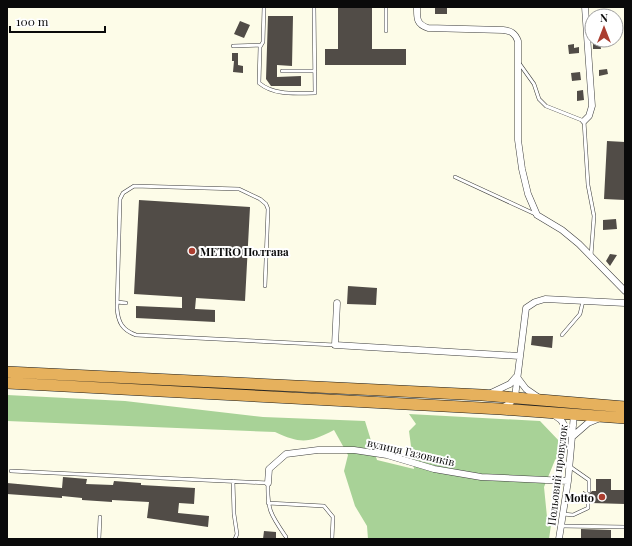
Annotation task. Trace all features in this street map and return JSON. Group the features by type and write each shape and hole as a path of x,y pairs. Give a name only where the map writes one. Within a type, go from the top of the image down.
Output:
{"highway":[{"path":"7,372 482,395 557,400 625,407"},
{"path":"7,383 501,409 625,418"}],"street":[{"path":"417,7 418,22 420,26 428,28 511,31 518,41 518,140 522,170 528,194 537,215 562,230 625,290"},
{"path":"584,121 589,116 592,106 585,7"},
{"path":"501,409 510,403 515,397 526,308 535,302 545,299 625,303"},
{"path":"337,303 335,345 519,356"},
{"path":"482,395 502,389 510,384 517,375"},
{"path":"517,375 526,389 540,399"},
{"path":"515,397 520,405 527,411"},
{"path":"557,400 568,406 574,414 602,405"},
{"path":"549,412 561,420 572,437 588,423 606,416"},
{"name":"Польовий провулок","path":"559,539 568,481 574,414"},
{"name":"вулиця Газовиків","path":"268,483 269,469 286,454 318,450 354,450 387,455 434,469 481,477 568,481"}],"lane":[{"path":"264,7 263,42 261,45 259,84 281,93 315,93 314,7"},
{"path":"386,7 386,31"},
{"path":"233,46 261,45"},
{"path":"518,61 534,84 539,99 546,106 584,121 588,185 594,216 591,256"},
{"path":"282,71 315,71"},
{"path":"455,177 537,215"},
{"path":"265,286 268,209 264,201 239,190 134,186 123,193 120,199 117,302 117,316 122,328 136,335 335,345"},
{"path":"562,335 580,314 582,301"},
{"path":"117,302 126,303"},
{"path":"569,466 589,480 589,491"},
{"path":"11,471 268,483 268,503 272,516 286,537"},
{"path":"233,481 234,514 237,534 236,539"},
{"path":"268,503 324,506 333,518 332,539"},
{"path":"563,514 573,515 588,508 588,503"},
{"path":"99,539 100,517"},
{"path":"561,526 625,527"}],"green space":[{"path":"7,395 125,401 263,417 365,421 377,460 414,469 409,431 416,424 409,414 540,421 561,443 560,454 555,460 544,487 547,517 551,525 549,539 368,539 367,526 355,506 344,471 348,455 334,430 311,440 299,440 292,439 275,432 7,421"}],"building":[{"path":"338,7 372,7 372,49 406,49 406,65 325,65 325,49 338,49"},
{"path":"435,7 447,7 447,14 435,14"},
{"path":"268,16 293,16 292,66 277,65 277,77 301,76 301,86 271,86 266,79"},
{"path":"240,21 250,25 244,38 234,34"},
{"path":"574,44 574,48 579,47 579,53 569,54 568,45"},
{"path":"232,53 238,53 238,65 243,66 243,73 233,72 234,61 232,61"},
{"path":"607,69 608,74 599,76 599,70"},
{"path":"580,72 581,80 572,81 571,73"},
{"path":"583,90 584,100 577,101 577,91"},
{"path":"607,141 625,142 625,200 604,199"},
{"name":"METRO Полтава","path":"139,200 250,207 245,301 196,298 195,309 215,310 215,322 136,318 136,306 182,308 182,297 134,294"},
{"path":"616,219 617,229 603,230 603,220"},
{"path":"610,254 617,255 610,266 606,261"},
{"path":"348,286 377,288 376,305 347,304"},
{"path":"532,336 553,336 552,348 531,345"},
{"path":"63,477 87,479 86,484 113,485 114,481 141,483 141,485 195,488 194,504 179,503 178,513 209,516 208,527 147,518 149,502 112,500 112,502 82,500 82,498 62,496 62,498 7,494 7,483 62,488"},
{"path":"596,479 611,479 611,490 625,490 625,504 591,503 588,500 583,503 583,491 589,494 592,491 596,491"},
{"path":"581,529 611,530 611,539 581,539"},
{"path":"264,531 276,532 276,539 263,539"}],"place":[{"name":"METRO Полтава","path":"192,251"},
{"name":"Motto","path":"602,497"}]}
